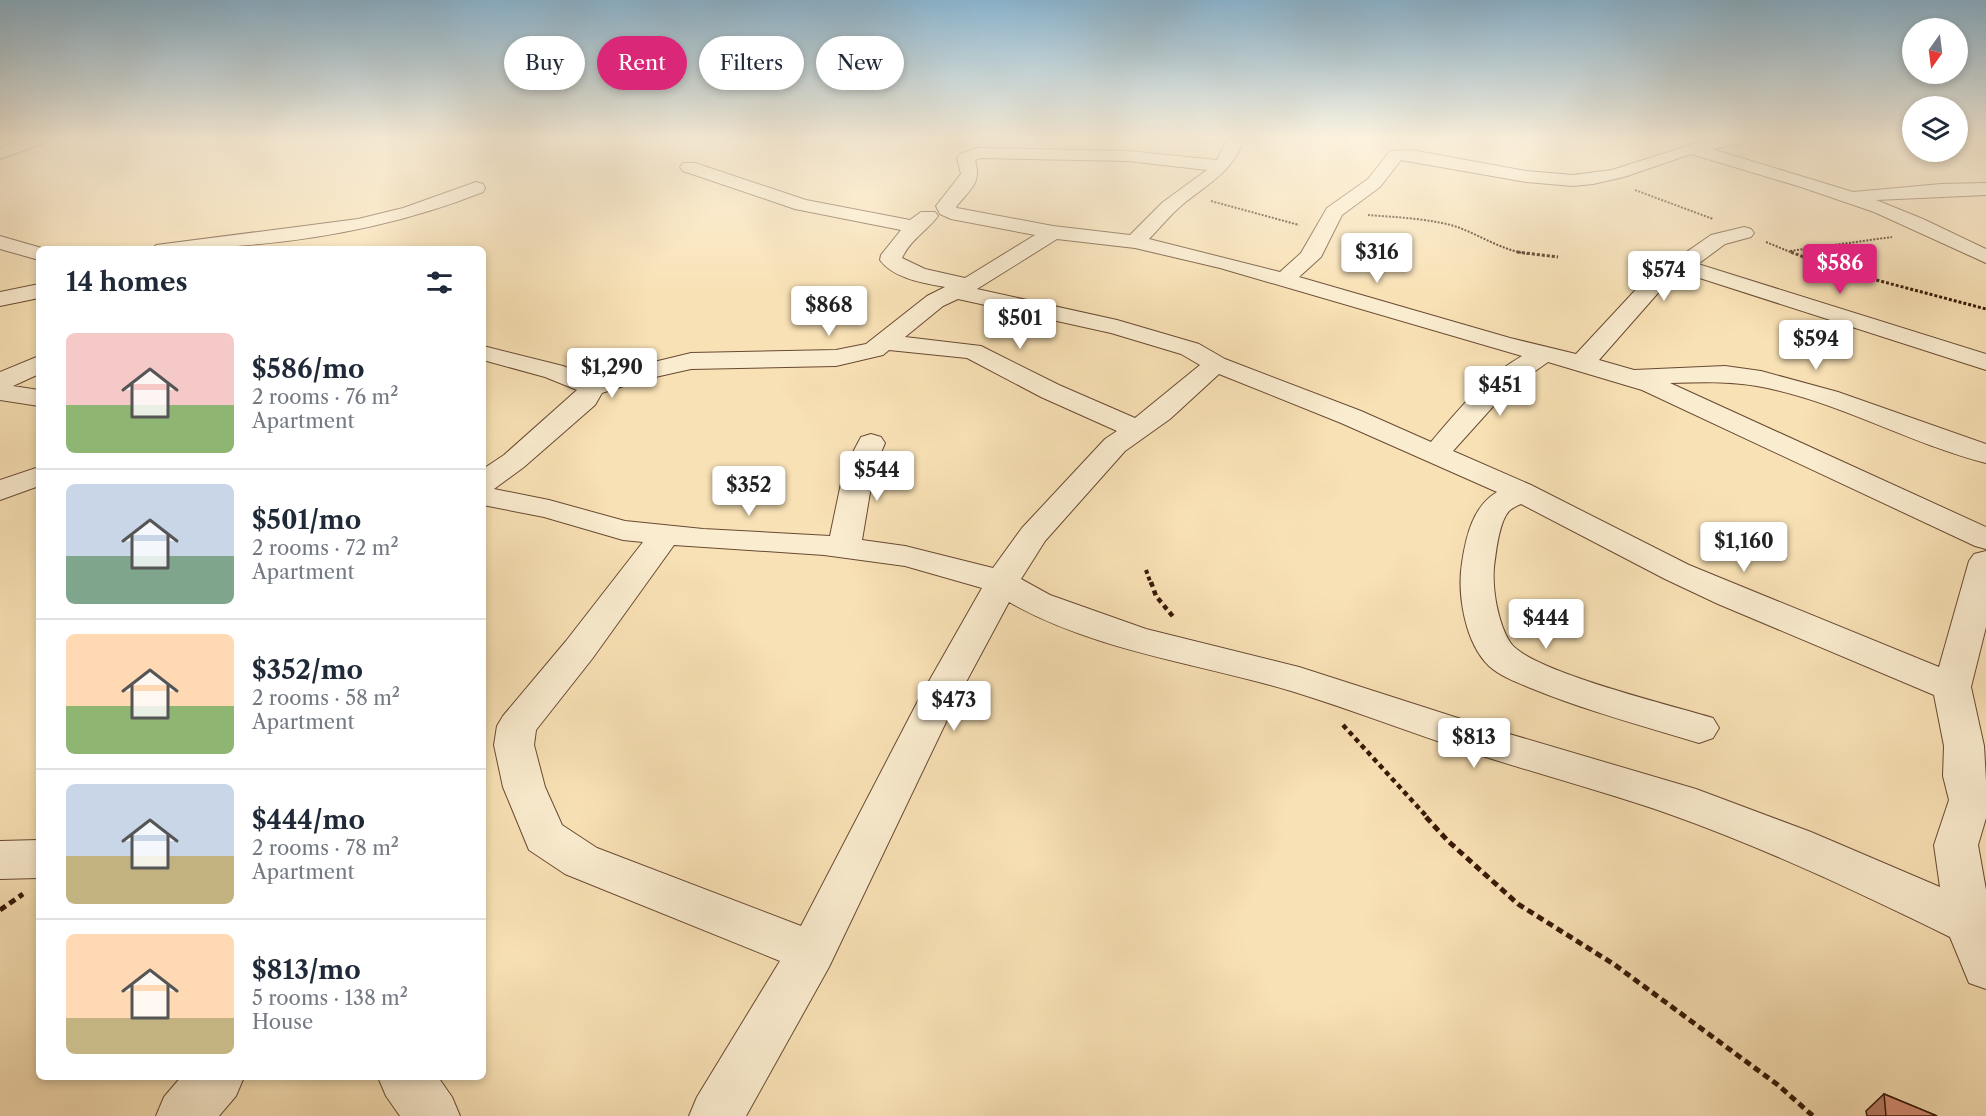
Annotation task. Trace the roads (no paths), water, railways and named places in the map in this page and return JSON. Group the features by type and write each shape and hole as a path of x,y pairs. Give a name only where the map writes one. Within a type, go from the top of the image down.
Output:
{"street":[{"path":"181,246 222,239 350,226 423,209 471,190"},
{"path":"757,190 802,205 914,227"},
{"path":"951,213 946,206 959,190"},
{"path":"1135,242 1174,202 1192,190"},
{"path":"1283,280 1310,257 1334,212 1364,190"},
{"path":"1833,190 1853,196 1938,233 1986,257"},
{"path":"1853,196 1927,190"},
{"path":"1953,687 1677,572 1520,491 1351,417 1216,364 1190,349 1149,336 961,288 898,266 891,260 892,255 914,227 930,215 951,213 1053,232 1135,242 1226,263 1629,376 1986,539"},
{"path":"486,481 514,461 586,399 592,388 634,374 679,363 836,357 874,350 921,311 1053,232"},
{"path":"1581,363 1650,288 1718,239 1744,232"},
{"path":"0,242 36,253"},
{"path":"1683,266 1986,363"},
{"path":"0,299 36,292"},
{"path":"885,342 972,351 1050,391 1136,429"},
{"path":"486,354 534,365 592,388"},
{"path":"1436,454 1499,383 1527,362 1544,354"},
{"path":"716,1116 812,952 934,706 1012,565 1050,516 1115,445 1160,413 1216,364"},
{"path":"0,382 36,365"},
{"path":"1629,376 1725,374 1761,379 1829,398 1986,454"},
{"path":"0,392 36,398"},
{"path":"844,548 859,469 871,443"},
{"path":"0,491 36,477"},
{"path":"1520,491 1495,506 1481,541 1476,579 1479,606 1493,647 1503,658 1513,664 1587,696 1699,728"},
{"path":"486,497 549,509 623,530 664,536 844,548 904,556 976,574 1002,583 1038,603 1128,636 1299,680 1483,741 1681,801 1861,873 1968,923"},
{"path":"664,536 579,650 517,726 514,745 524,787 545,837 581,861 812,952"},
{"path":"1986,561 1953,687 1964,746 1964,776 1978,803 1956,845 1968,923 1986,967"},
{"path":"183,1116 213,1080"},
{"path":"407,1080 433,1116"}]}
